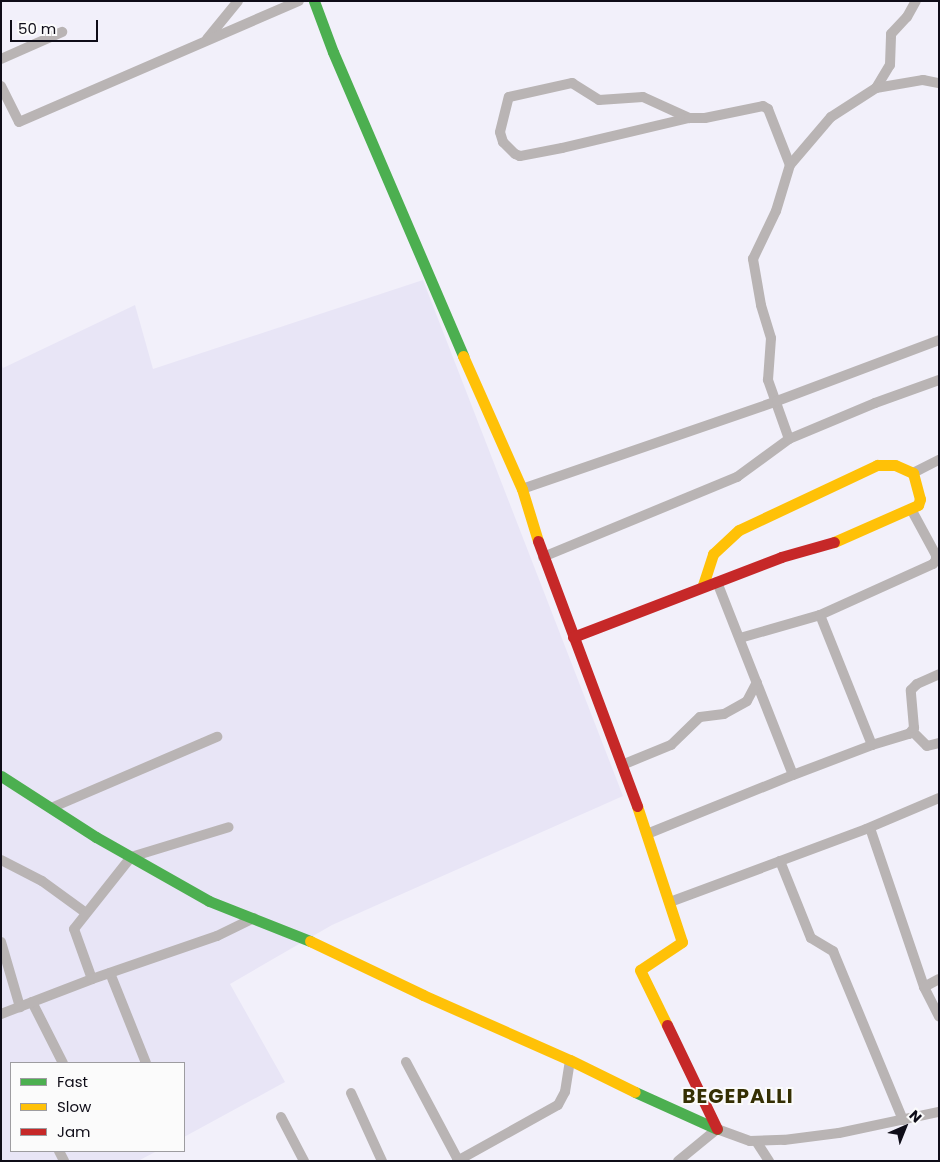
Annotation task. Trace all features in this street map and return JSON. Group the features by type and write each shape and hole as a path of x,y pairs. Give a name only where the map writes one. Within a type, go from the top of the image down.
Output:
{"street":[{"path":"205,40 238,1"},
{"path":"1,86 19,122 298,1"},
{"path":"314,1 333,52 522,489 543,557 647,834 682,942 640,970 717,1129"},
{"path":"876,88 890,65 891,34 907,17 916,1"},
{"path":"1,59 62,32"},
{"path":"789,439 768,380 771,338 761,304 753,259 776,211 790,165 831,117 876,88 923,80 939,82"},
{"path":"690,118 643,97 599,100 572,84 509,97 500,132 504,142 515,154 520,156 690,118 705,118 763,106 768,109 790,165"},
{"path":"522,489 777,401 939,340"},
{"path":"543,557 737,477 789,439 874,403 939,380"},
{"path":"912,473 939,460"},
{"path":"573,637 703,585 717,582 785,555 842,540 918,505 920,500 912,473 895,465 881,463 739,530 713,554 703,585"},
{"path":"740,638 820,615 936,560 936,555 911,508"},
{"path":"717,582 793,775"},
{"path":"820,615 872,745"},
{"path":"939,674 917,684 911,690 912,732 927,746 939,743"},
{"path":"622,765 671,745 700,717 724,714 747,701 757,682"},
{"path":"647,834 793,775 912,732"},
{"path":"51,808 217,737"},
{"path":"1,776 131,857 209,900 318,945 423,995 570,1060 652,1101 750,1141 839,1133 939,1112"},
{"path":"670,902 870,828 939,798"},
{"path":"92,979 74,928 131,857 229,827"},
{"path":"870,828 924,987 939,1016"},
{"path":"1,860 42,881 86,913"},
{"path":"780,861 811,938 833,951 903,1120"},
{"path":"1,1014 92,979 217,936 254,918"},
{"path":"1,942 20,1007"},
{"path":"110,973 146,1062"},
{"path":"924,987 939,979"},
{"path":"32,1002 62,1062"},
{"path":"406,1062 458,1161 558,1105 565,1092 570,1060"},
{"path":"351,1093 382,1161"},
{"path":"281,1117 304,1161"},
{"path":"678,1161 717,1129"},
{"path":"756,1141 769,1161"}],"shaded area":[{"path":"423,280 623,796 332,925 230,984 285,1082 185,1136 185,1062 10,1062 10,1152 155,1152 138,1161 1,1161 1,363 3,368 135,305 153,369"}],"traffic: fast":[{"path":"314,1 333,52 463,356"},
{"path":"1,776 96,837 209,901 310,941"},
{"path":"635,1092 717,1129"}],"traffic: slow":[{"path":"463,356 522,489 538,541"},
{"path":"703,585 713,554 739,530 877,465 895,465 913,473 920,499 918,505 834,542"},
{"path":"637,806 682,942 640,970 667,1025"},
{"path":"310,941 423,995 570,1060 635,1092"}],"traffic: jam":[{"path":"538,541 637,806"},
{"path":"573,637 781,557 834,542"},
{"path":"667,1025 717,1129"}],"district":[{"name":"BEGEPALLI","path":"738,1096"}]}
